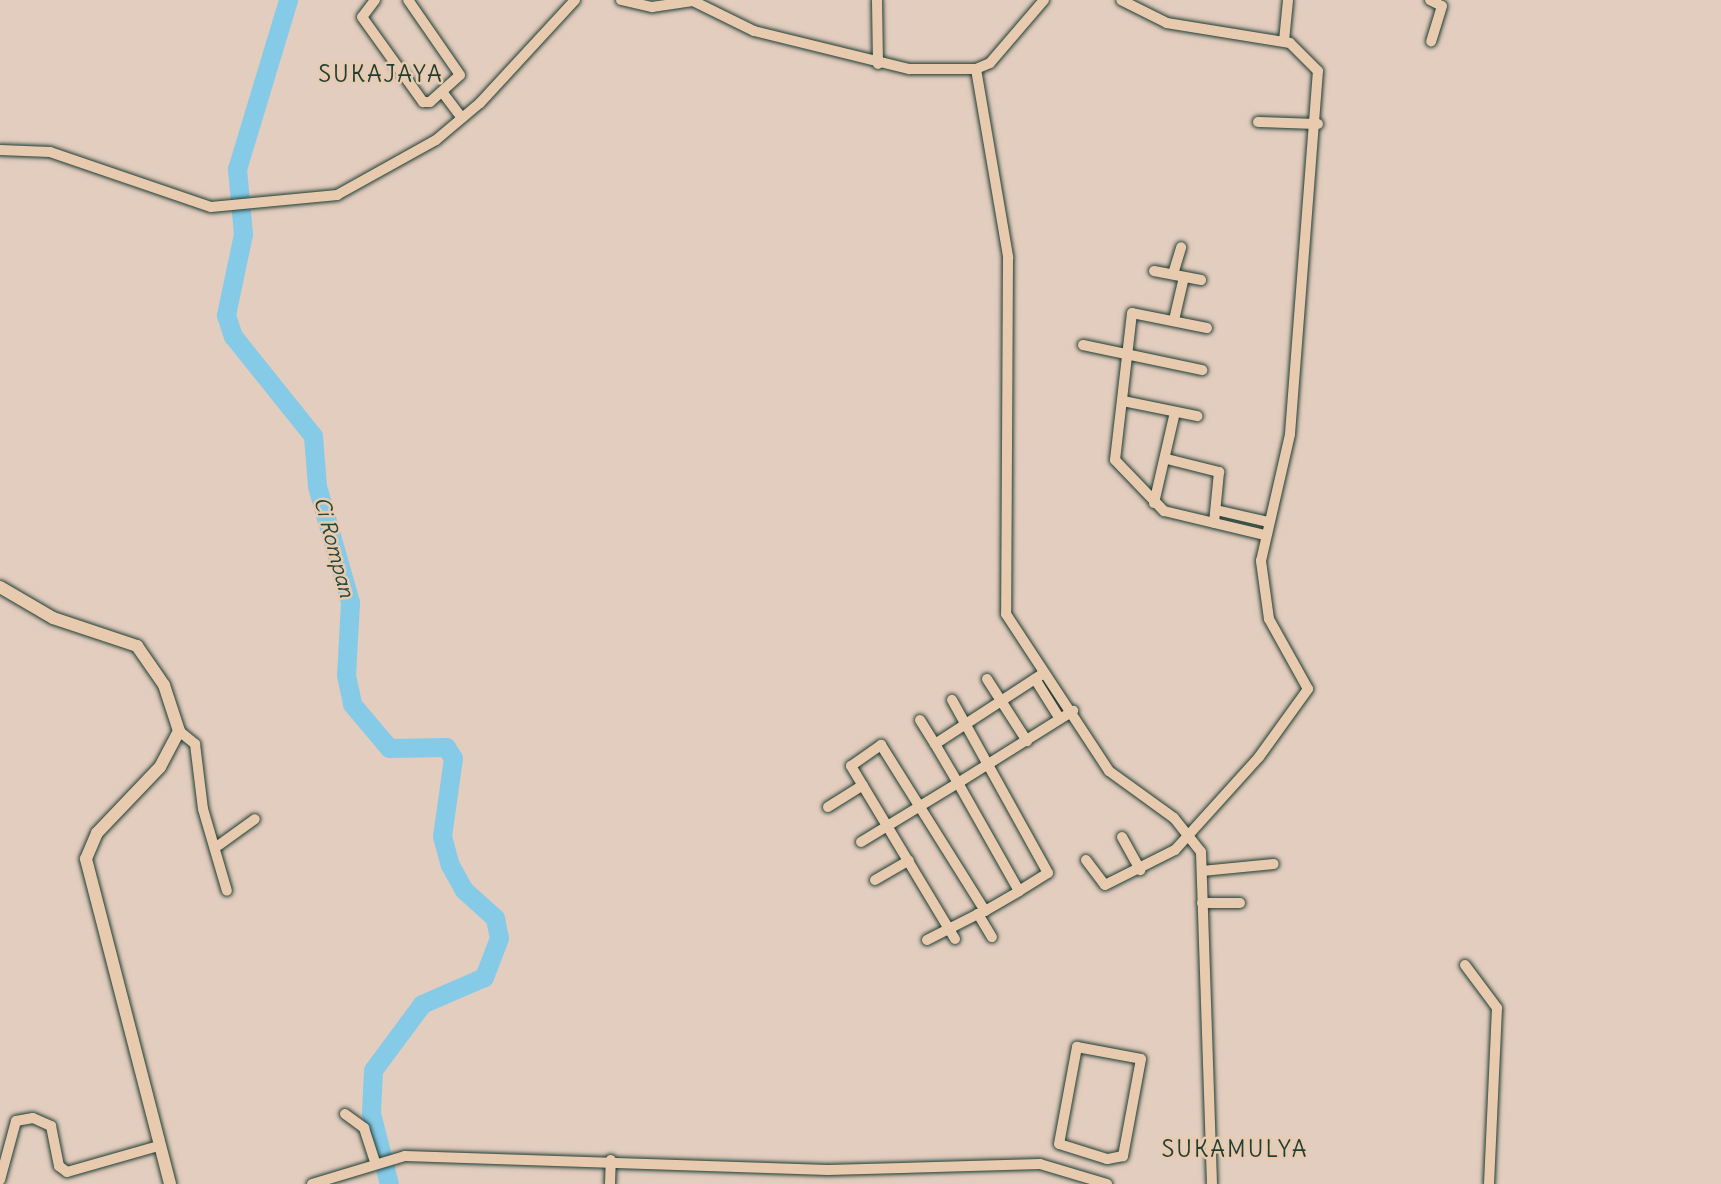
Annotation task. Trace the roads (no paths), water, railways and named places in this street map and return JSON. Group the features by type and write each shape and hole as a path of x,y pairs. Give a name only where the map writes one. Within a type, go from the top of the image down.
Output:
{"street":[{"path":"375,0 362,17 423,103 443,93 459,71 408,0"},
{"path":"0,150 50,152 206,206 337,195 407,159 462,118 575,0"},
{"path":"621,0 652,7 693,1 744,27 878,64 976,69 1001,54 1044,0"},
{"path":"877,0 878,64"},
{"path":"1086,860 1101,886 1140,870 1191,837 1308,692 1267,613 1265,535 1290,434 1318,124 1318,71 1300,48 1284,41 1167,23 1121,0"},
{"path":"1284,41 1288,0"},
{"path":"1430,0 1445,2 1431,41"},
{"path":"976,69 1008,257 1005,606 1060,719"},
{"path":"443,93 462,118"},
{"path":"1258,122 1318,124"},
{"path":"1174,320 1181,247"},
{"path":"1154,271 1201,281"},
{"path":"1208,328 1132,313 1115,460 1154,503 1214,523 1265,535"},
{"path":"1083,345 1125,357 1202,370"},
{"path":"1123,401 1197,416"},
{"path":"1154,503 1167,459 1175,412"},
{"path":"1167,459 1219,472 1214,523"},
{"path":"1216,509 1268,522"},
{"path":"0,587 53,618 137,646 164,685 179,731 195,744 203,809 219,845 227,891"},
{"path":"935,744 965,721 1039,676"},
{"path":"1039,676 1073,711 1109,771 1191,837 1201,852 1212,1184"},
{"path":"987,679 1027,741"},
{"path":"927,940 982,913 1049,869 952,699"},
{"path":"861,842 1073,711"},
{"path":"920,720 1019,891"},
{"path":"170,1184 158,1146 86,859 97,833 160,767 179,731"},
{"path":"955,939 852,762 886,746 922,804 982,913 992,937"},
{"path":"828,807 863,785"},
{"path":"219,845 255,819"},
{"path":"1122,837 1140,870"},
{"path":"875,880 909,860"},
{"path":"1202,871 1274,864"},
{"path":"1202,903 1240,903"},
{"path":"1465,965 1497,1008 1489,1184"},
{"path":"1077,1047 1141,1059 1126,1155 1107,1159 1059,1144 1077,1047"},
{"path":"345,1114 364,1128 381,1160"},
{"path":"0,1180 16,1121 33,1118 51,1126 60,1166 67,1172 158,1146"},
{"path":"312,1184 381,1160 611,1160 828,1170 1040,1164 1102,1182 1107,1159"},
{"path":"610,1184 611,1160"}],"waterway":[{"name":"Ci Rompan","path":"288,0 237,169 243,234 226,315 233,336 313,436 317,486 350,602 346,675 352,704 389,748 446,747 453,758 442,836 450,865 464,890 495,918 499,938 484,977 422,1004 373,1070 371,1113 389,1184"}],"district":[{"name":"SUKAJAYA","path":"381,74"},
{"name":"SUKAMULYA","path":"1235,1149"}]}
